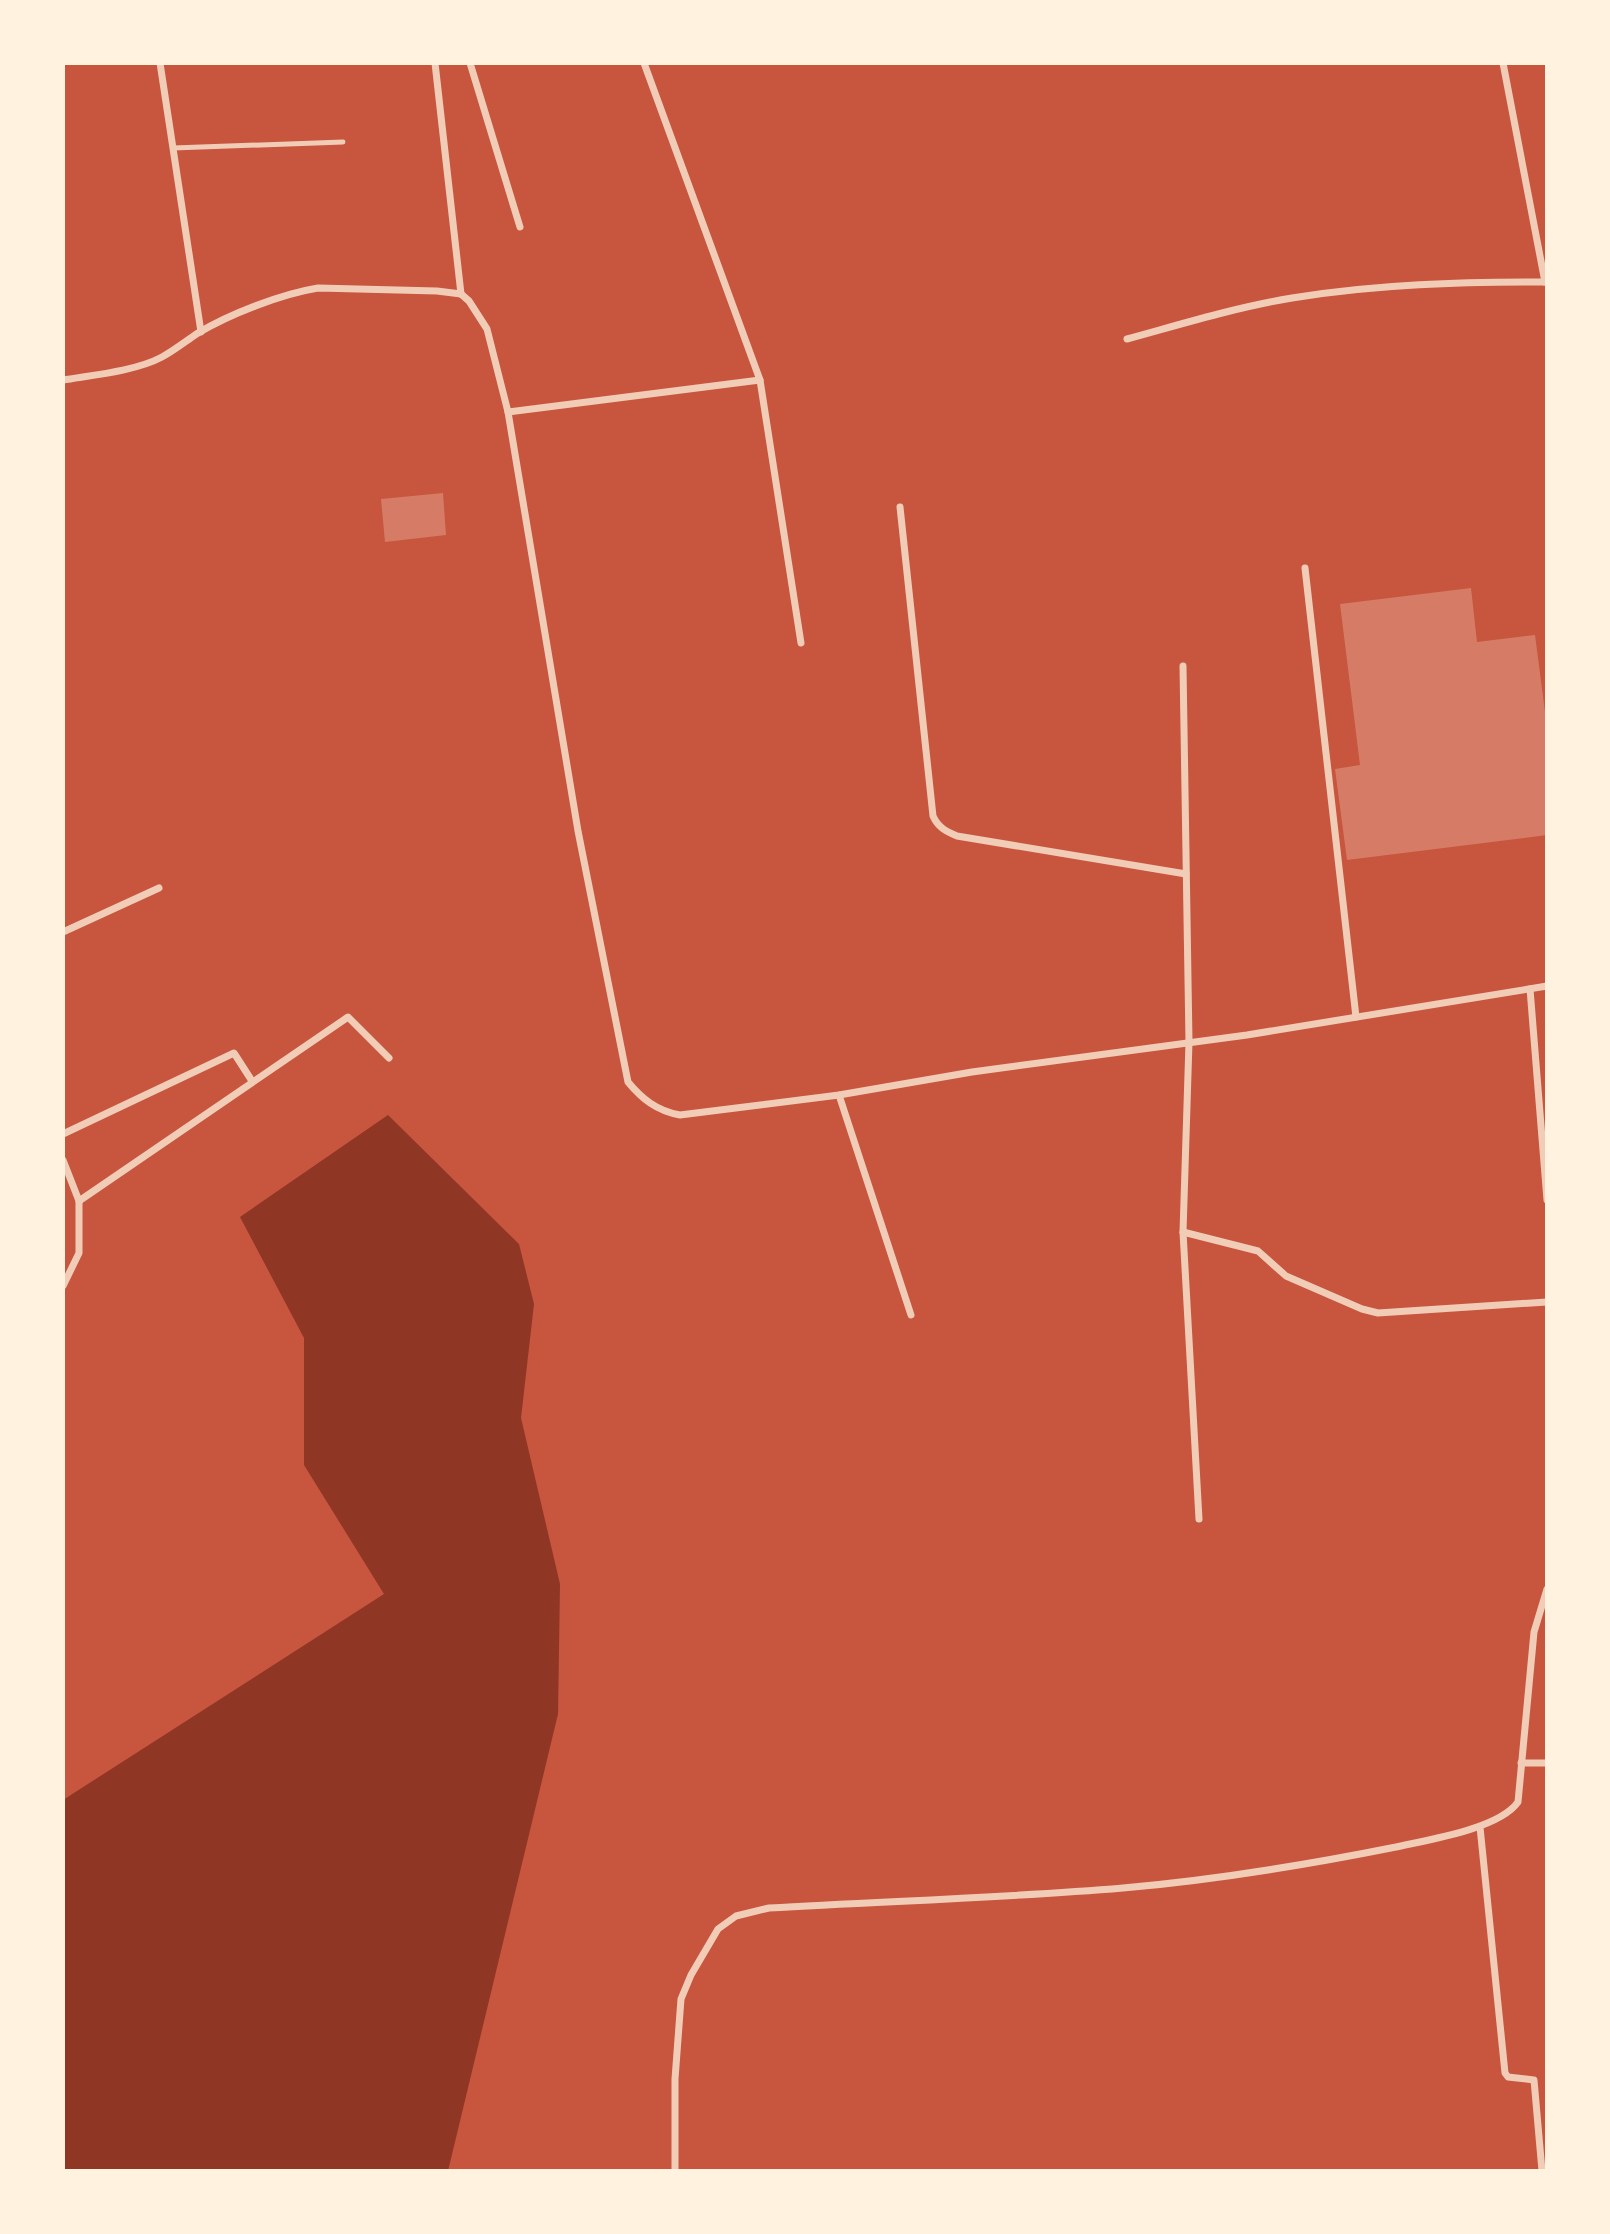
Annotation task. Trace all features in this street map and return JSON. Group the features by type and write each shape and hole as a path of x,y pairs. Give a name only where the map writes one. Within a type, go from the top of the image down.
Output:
{"street":[{"path":"160,63 201,332"},
{"path":"435,63 461,294"},
{"path":"470,63 520,227"},
{"path":"644,63 760,380 802,643"},
{"path":"1127,339 1231,311 1290,298 1353,289 1454,282 1546,282 1503,63"},
{"path":"63,380 131,367 160,358 201,332 280,296 318,288 437,291 461,294 469,301 488,328 508,412 578,831 628,1082 649,1103 667,1113 680,1115 839,1095 972,1072 1189,1042 1547,986"},
{"path":"508,412 760,380"},
{"path":"900,507 931,802 937,824 944,831 957,836 1186,874"},
{"path":"1305,568 1356,1017"},
{"path":"1183,666 1189,1042 1183,1232 1199,1519"},
{"path":"63,932 159,888"},
{"path":"1530,989 1547,1200"},
{"path":"79,1201 348,1017 389,1058"},
{"path":"63,1134 234,1053 252,1081"},
{"path":"839,1095 911,1315"},
{"path":"63,1160 79,1201 79,1253 63,1286"},
{"path":"1183,1232 1258,1251 1286,1276 1362,1309 1378,1313 1547,1302"},
{"path":"675,2171 675,2079 681,1999 691,1975 718,1929 736,1916 769,1908 1124,1888 1353,1856 1480,1827 1513,1808 1518,1802 1534,1632 1547,1589"},
{"path":"1521,1763 1547,1763"},
{"path":"1480,1827 1505,2073 1508,2077 1534,2080 1542,2171"}],"lane":[{"path":"173,148 343,142"}],"shaded area":[{"path":"388,1115 519,1244 534,1304 521,1418 560,1584 558,1714 448,2171 63,2171 63,1800 384,1594 304,1465 304,1338 240,1217"}],"building":[{"path":"443,493 446,535 385,542 381,499"},
{"path":"1471,588 1477,642 1535,635 1547,727 1547,835 1347,860 1335,769 1360,765 1340,604"}]}
